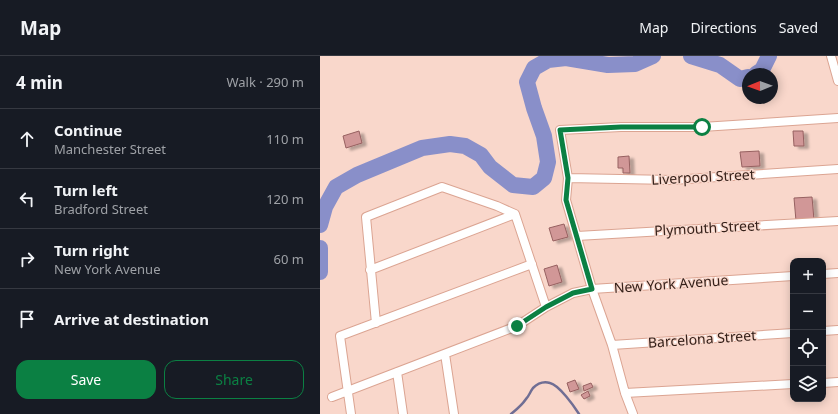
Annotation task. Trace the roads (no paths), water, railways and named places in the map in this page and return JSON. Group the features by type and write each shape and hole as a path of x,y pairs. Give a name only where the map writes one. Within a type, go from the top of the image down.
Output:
{"street":[{"path":"832,56 838,81"},
{"path":"633,414 625,393 612,345 592,289 566,200 568,178 560,130 621,127 702,127 838,118"},
{"name":"Liverpool Street","path":"568,178 672,180 838,169"},
{"path":"376,323 366,217 442,187 497,206 515,214 546,307"},
{"path":"370,270 515,214"},
{"name":"Plymouth Street","path":"577,236 838,221"},
{"path":"351,414 340,336 532,264"},
{"path":"826,274 838,273"},
{"name":"New York Avenue","path":"332,397 517,326 546,307 573,293 592,289 790,276"},
{"path":"826,331 838,330"},
{"name":"Barcelona Street","path":"612,345 790,333"},
{"path":"445,354 454,414"},
{"path":"397,372 403,414"},
{"path":"826,383 838,382"},
{"path":"625,393 790,384"}],"waterway":[{"path":"320,225 325,207 336,187 357,175 422,148 450,144 465,146 481,155 490,167 513,185 533,187 544,178 548,162 544,136 527,82 534,68 548,60 566,58 608,65 635,64 653,56"},
{"path":"691,56 720,65 740,79 742,78"},
{"path":"763,68 769,56"},
{"path":"320,248 320,272"},
{"path":"511,414 523,403 533,388 538,384 545,382 558,388 579,414"}]}
